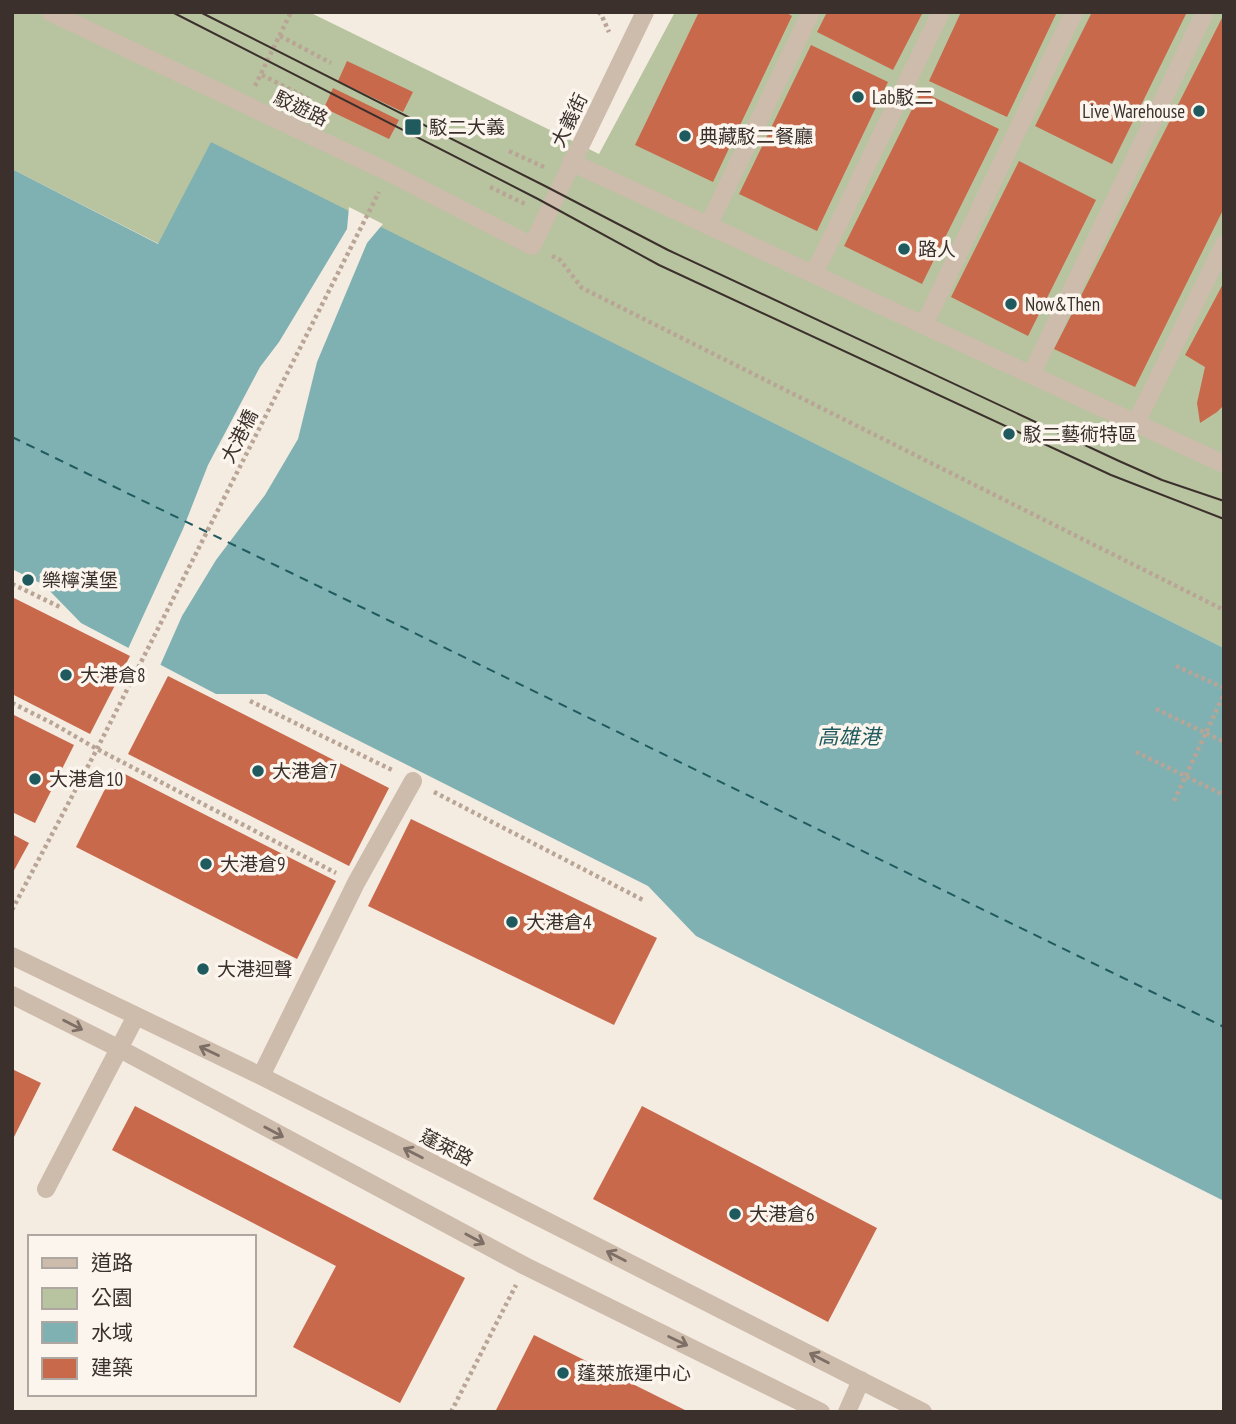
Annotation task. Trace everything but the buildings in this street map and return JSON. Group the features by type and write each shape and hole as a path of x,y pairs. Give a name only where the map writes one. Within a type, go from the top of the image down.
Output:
{"street":[{"name":"駁遊路","path":"50,12 390,173 532,246"},
{"path":"708,226 811,12"},
{"path":"814,274 941,12"},
{"path":"924,325 1074,12"},
{"path":"1031,374 1205,12"},
{"name":"大義街","path":"532,246 639,14"},
{"path":"571,162 1224,464"},
{"path":"1136,423 1224,244"},
{"path":"261,1076 356,883 413,780"},
{"name":"蓬萊路","path":"12,956 261,1076 923,1412"},
{"path":"12,995 120,1049 525,1266 821,1412"},
{"path":"46,1189 136,1016"},
{"path":"847,1412 861,1380"}],"path":[{"path":"245,105 281,36 290,12"},
{"path":"281,36 331,63"},
{"path":"262,75 311,100"},
{"path":"509,150 552,171"},
{"path":"490,187 534,208"},
{"name":"大港橋","path":"12,910 97,750 379,193"},
{"path":"532,246 560,260 582,288 1224,610"},
{"path":"12,584 60,607"},
{"path":"1176,666 1224,688"},
{"path":"1174,801 1224,694"},
{"path":"250,701 413,780 645,901"},
{"path":"12,703 97,750 356,883"},
{"path":"1156,709 1224,742"},
{"path":"1136,752 1224,795"},
{"path":"451,1412 525,1266"}],"green space":[{"name":"駁二藝術特區","path":"12,12 309,12 599,154 675,12 1224,12 1224,648 211,143 159,244 12,169"}],"water":[{"name":"高雄港","path":"211,142 1224,648 1224,1201 696,936 648,886 266,694 216,694 81,623 44,585 12,569 12,169 158,244"}],"pier":[{"path":"349,207 383,224 367,243 317,362 298,439 265,495 216,560 182,616 159,668 127,651 183,529 208,465 260,367 279,342 347,229"}],"ferry route":[{"path":"12,437 1224,1027"}],"tram line":[{"path":"172,12 538,199 659,265 1111,475 1224,519"},
{"path":"200,12 668,250 1119,461 1162,480 1224,501"}],"place":[{"name":"Lab駁二","path":"858,97"},
{"name":"Live Warehouse","path":"1199,111"},
{"name":"駁二大義","path":"413,127"},
{"name":"典藏駁二餐廳","path":"685,136"},
{"name":"路人","path":"904,249"},
{"name":"Now&Then","path":"1011,304"},
{"name":"駁二藝術特區","path":"1009,434"},
{"name":"樂檸漢堡","path":"28,580"},
{"name":"大港倉8","path":"66,675"},
{"name":"大港倉7","path":"258,771"},
{"name":"大港倉10","path":"35,779"},
{"name":"大港倉9","path":"206,864"},
{"name":"大港倉4","path":"512,922"},
{"name":"大港迴聲","path":"203,969"},
{"name":"大港倉6","path":"735,1214"},
{"name":"蓬萊旅運中心","path":"563,1373"}]}
